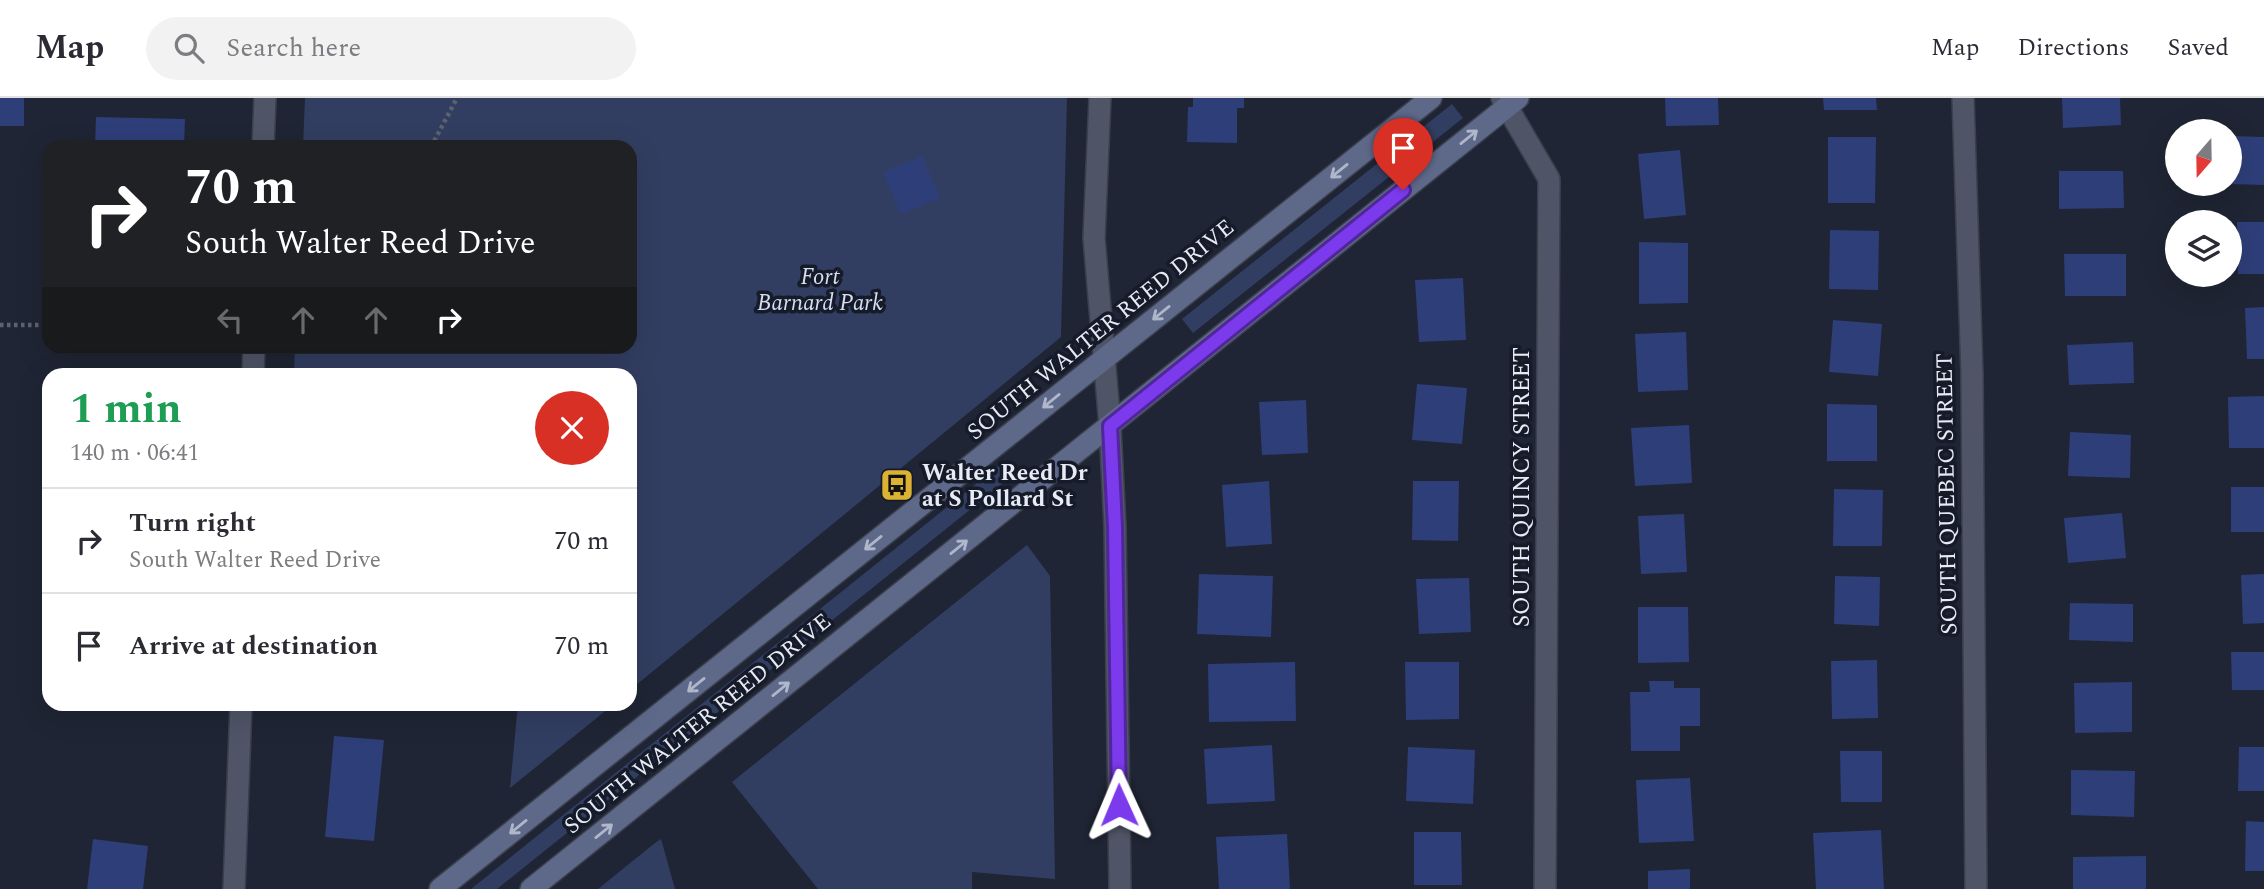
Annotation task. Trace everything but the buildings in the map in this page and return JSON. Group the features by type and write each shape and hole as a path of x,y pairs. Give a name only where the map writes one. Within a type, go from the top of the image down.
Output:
{"main road":[{"name":"SOUTH WALTER REED DRIVE","path":"440,889 1431,98"},
{"name":"SOUTH WALTER REED DRIVE","path":"531,889 1110,426 1509,101"}],"street":[{"path":"263,140 265,98"},
{"path":"1100,98 1094,238 1110,426 1115,527 1120,889"},
{"name":"SOUTH QUEBEC STREET","path":"1963,98 1972,374 1976,889"},
{"name":"SOUTH QUINCY STREET","path":"1509,101 1549,179 1545,889"},
{"path":"234,889 241,711"}],"path":[{"path":"435,140 457,98"},
{"path":"0,325 42,325"}],"green space":[{"name":"Fort Barnard Park","path":"305,98 1067,98 1061,337 637,684 637,368 294,368 295,354 637,354 637,140 303,140"},
{"path":"1452,104 1463,118 1193,333 1182,319"},
{"path":"1002,463 1012,476 497,889 471,889"},
{"path":"1027,545 1050,576 1055,879 972,872 972,889 818,889 732,782"},
{"path":"517,711 605,711 510,788"},
{"path":"661,839 675,889 598,889 655,843"}],"place":[{"name":"Walter Reed Dr at S Pollard St","path":"897,485"}],"route":[{"path":"1119,805 1115,527 1110,426 1403,190"}]}
